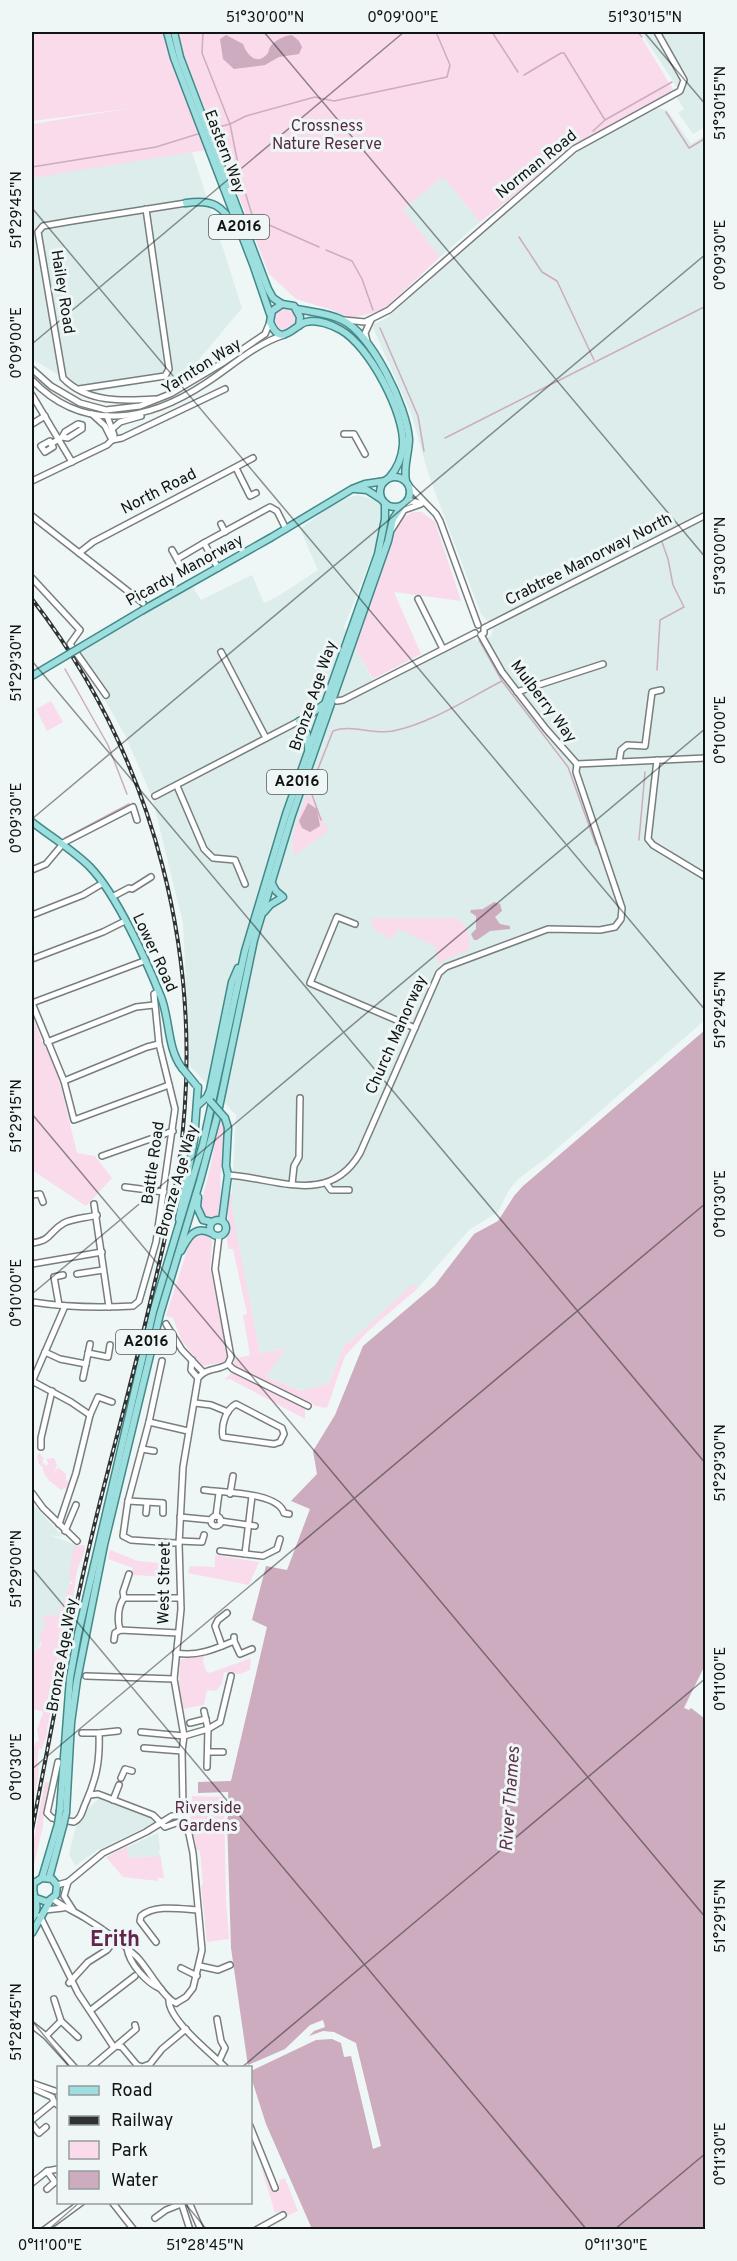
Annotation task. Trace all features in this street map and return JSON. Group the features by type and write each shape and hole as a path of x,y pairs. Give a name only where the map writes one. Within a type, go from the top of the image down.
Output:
{"main road":[{"name":"Eastern Way","path":"167,32 174,58 203,125"},
{"name":"Eastern Way","path":"174,32 180,57 208,138 268,289 273,298 282,304"},
{"name":"Eastern Way","path":"208,138 270,318"},
{"path":"186,203 210,202 222,210 234,226 254,267"},
{"path":"352,489 367,490 383,501 393,507 403,505 410,496 404,474 409,439 406,424 390,383 356,330 344,320 282,304 274,308 270,318 275,331 285,334 294,332 299,326 313,321 330,325 354,338 371,360 390,398 402,435 400,460 381,488 383,501"},
{"path":"297,309 300,317 299,326"},
{"path":"387,480 399,477 408,484"},
{"name":"Picardy Manorway","path":"32,676 142,603 218,568 352,489 387,480"},
{"name":"Bronze Age Way","path":"37,1881 63,1812 77,1680 102,1544 153,1312 210,1115 245,951 265,880 378,554 385,519 383,501"},
{"name":"Bronze Age Way","path":"102,1544 157,1324 217,1117 239,1006 271,882 397,511 403,505"},
{"path":"308,751 307,734 302,720 325,704"},
{"name":"Lower Road","path":"32,822 84,862 103,883 125,921 158,991 175,1057 225,1118 228,1128 226,1166 228,1175 222,1221"},
{"path":"262,914 270,904 283,897 271,882"},
{"path":"198,1106 209,1099 232,982 245,951"},
{"path":"177,1234 193,1149 198,1106 197,1086 211,1084"},
{"path":"173,1269 191,1234 201,1230 219,1236 225,1230 225,1224 222,1221 203,1220 197,1207 200,1181"},
{"path":"211,1233 212,1222"},
{"path":"32,1919 36,1913 37,1881 57,1885 56,1895 32,1933"},
{"path":"36,1899 45,1902 51,1900"}],"street":[{"name":"Norman Road","path":"373,319 397,303 574,149 680,91 684,80 657,32"},
{"name":"Hailey Road","path":"77,389 63,378 38,232 43,226 186,203"},
{"path":"77,389 165,376 169,369 146,209"},
{"name":"Yarnton Way","path":"32,380 50,396 70,407 91,414 140,406 170,394 204,375 261,337 267,332 270,318"},
{"path":"344,320 359,323 373,319"},
{"path":"367,344 365,333 373,319"},
{"name":"Yarnton Way","path":"32,369 60,393 80,403 107,413 128,416 148,413 179,400 266,342 285,334"},
{"path":"77,389 98,398 123,401 155,399"},
{"path":"112,440 122,438 224,389"},
{"path":"32,395 60,438 72,462"},
{"path":"105,426 107,413"},
{"path":"32,481 107,445 114,435 107,413"},
{"path":"112,429 120,422 148,413"},
{"path":"91,414 105,426 112,440"},
{"path":"32,424 45,416"},
{"path":"344,434 354,434 365,454"},
{"path":"51,444 60,438"},
{"name":"North Road","path":"79,553 93,542 253,458"},
{"path":"236,468 250,496 256,493"},
{"path":"337,701 442,649 484,633 436,514 424,505 408,484"},
{"path":"403,505 412,501 424,505"},
{"path":"390,531 404,510 424,505"},
{"path":"177,559 225,532 259,509 270,507 277,511 286,529"},
{"name":"Crabtree Manorway North","path":"481,626 705,515"},
{"path":"32,516 142,603"},
{"path":"221,524 225,532"},
{"path":"204,543 218,568"},
{"path":"172,550 180,565"},
{"path":"32,578 82,632 70,644 106,695"},
{"path":"418,599 442,649"},
{"path":"478,634 474,629 481,626"},
{"name":"Mulberry Way","path":"478,634 517,692 569,758 577,764 705,758"},
{"path":"221,652 266,738"},
{"path":"517,692 603,664"},
{"path":"619,762 621,750 627,745 645,746 652,692 661,690"},
{"path":"155,796 302,720"},
{"path":"657,760 648,839 652,845 705,877"},
{"name":"Church Manorway","path":"326,1183 343,1174 360,1153 439,973 446,967 554,928 609,930 615,927 621,919 622,908 576,772 577,764"},
{"path":"177,786 204,849 213,858 235,860 244,884"},
{"path":"32,870 46,864 62,844 133,807 137,820"},
{"path":"112,897 129,888 132,889 151,877"},
{"path":"32,915 83,895 103,883"},
{"path":"355,924 337,917 310,982 415,1028"},
{"path":"32,959 103,932 125,921"},
{"path":"144,961 32,1003 64,1081 74,1120 169,1085"},
{"name":"Battle Road","path":"109,1307 138,1304 156,1242 164,1192 175,1109 159,1044 154,1005 154,994 158,991"},
{"path":"47,1042 136,1007 154,1005"},
{"path":"64,1081 159,1044"},
{"path":"292,1184 294,1166 299,1157 300,1098"},
{"path":"102,1156 173,1131"},
{"path":"228,1175 292,1184 326,1183 331,1190 349,1190"},
{"path":"125,1187 164,1192"},
{"path":"32,1196 41,1194 43,1202"},
{"path":"32,1302 62,1306 109,1307 94,1204"},
{"path":"32,1243 47,1240 62,1224 97,1215"},
{"path":"192,1360 191,1370 198,1378 203,1372 228,1364 231,1357 215,1269 219,1236"},
{"path":"32,1264 102,1252"},
{"path":"77,1274 103,1270"},
{"path":"63,1275 54,1277 62,1306 32,1381 90,1415"},
{"path":"166,1324 181,1348 203,1372"},
{"path":"83,1378 90,1344"},
{"path":"88,1353 108,1357 110,1345"},
{"path":"45,1352 60,1359 86,1364"},
{"path":"162,1361 121,1535 131,1540 177,1542 202,1542 204,1535"},
{"path":"228,1364 233,1370 308,1406"},
{"name":"West Street","path":"181,1818 184,1802 182,1751 184,1736 174,1679 180,1598 177,1542 183,1467 198,1378"},
{"path":"41,1447 52,1391"},
{"path":"59,1524 76,1473 90,1415 98,1397 112,1402"},
{"path":"195,1403 211,1405 228,1412"},
{"path":"232,1405 238,1405 282,1428 284,1434 280,1442 274,1444 225,1439 222,1432 223,1422 228,1412 232,1405"},
{"path":"149,1422 188,1431"},
{"path":"142,1449 154,1451"},
{"path":"230,1494 232,1476"},
{"path":"204,1490 269,1498 282,1508 285,1515"},
{"path":"32,1493 65,1531 77,1541"},
{"path":"211,1520 215,1528 218,1519 219,1493"},
{"path":"245,1554 251,1525 252,1496"},
{"path":"128,1501 163,1503 163,1513"},
{"path":"146,1513 147,1503"},
{"path":"65,1531 76,1505"},
{"path":"180,1517 218,1519 251,1525"},
{"path":"220,1551 266,1556 278,1549 280,1542 287,1546"},
{"path":"120,1630 118,1623 120,1603 124,1598 123,1592 129,1574"},
{"path":"124,1598 180,1598"},
{"path":"222,1646 215,1626 218,1620 227,1613"},
{"path":"114,1640 115,1633 120,1630 178,1633"},
{"path":"176,1653 192,1655 222,1646 234,1639 240,1654 252,1649"},
{"path":"86,1676 174,1679"},
{"path":"141,1732 184,1736 208,1730 220,1722 231,1676"},
{"path":"204,1711 208,1730 207,1767"},
{"path":"190,1723 206,1719"},
{"path":"82,1733 118,1731"},
{"path":"58,1762 47,1810 49,1816 78,1821 90,1795 100,1759 99,1733"},
{"path":"144,1748 182,1751"},
{"path":"208,1752 223,1752"},
{"path":"122,1778 122,1767 132,1771"},
{"path":"110,1786 118,1787 113,1800"},
{"path":"90,1795 98,1794 153,1815 167,1827 181,1818"},
{"path":"57,1885 68,1882 98,1856 161,1824 172,1816 181,1818"},
{"path":"173,2012 176,2003 190,1993 200,1966 202,1950 190,1838 181,1818"},
{"path":"68,1882 64,1896 68,1905 127,1948 129,1958 152,1985 163,1989 169,1999 176,2003"},
{"path":"51,1900 75,1912"},
{"path":"64,1908 43,1913 70,1982 91,2010 89,2013 115,2046 122,2047 140,2066"},
{"path":"156,1942 140,1921 144,1913 156,1910 198,1910"},
{"path":"70,1982 86,1960 107,1950 116,1939"},
{"path":"200,1966 218,1970 230,1965"},
{"path":"181,1968 197,1976"},
{"path":"91,2010 135,1976"},
{"path":"54,1999 61,2020 78,2037"},
{"path":"169,1999 169,2007 186,2029 224,2066"},
{"path":"217,2019 221,2041 225,2048 219,2061"},
{"path":"46,2036 61,2020"},
{"path":"32,2025 46,2036 74,2066"},
{"path":"91,2066 136,2030 135,2025"},
{"path":"153,2065 162,2049 186,2029"},
{"path":"32,2083 56,2097"},
{"path":"32,2088 56,2097"},
{"path":"46,2127 39,2133 32,2122 56,2097"},
{"path":"252,2131 275,2188"},
{"path":"32,2183 47,2171 57,2169"},
{"path":"47,2171 55,2182 47,2188"},
{"path":"44,2229 79,2204"},
{"path":"113,2204 132,2229"},
{"path":"155,2218 179,2204"},
{"path":"181,2204 190,2229"},
{"path":"190,2204 201,2229"},
{"path":"160,2205 166,2210"},
{"path":"256,2229 283,2215"}],"shaded area":[{"path":"641,32 705,32 705,127 693,134 678,113 684,109 676,96 677,87"},
{"path":"655,108 667,110 691,144 705,135 705,1020 545,1159 518,1179 509,1190 498,1212 469,1230 417,1289 413,1285 345,1344 329,1383 303,1391 266,1377 285,1348 260,1354 231,1210 236,1115 190,1066 183,923 152,797 126,737 75,653 192,586 201,600 252,575 264,603 280,595 318,570 300,529 339,500 358,495 380,502 384,526 344,627 377,688 471,639 479,641 491,636 493,630 481,614 428,473 412,416 373,328 374,324 387,318 423,283 580,150"},
{"path":"192,152 242,308 185,376 89,393 32,359 32,176"},
{"path":"443,177 480,222 440,257 403,209"},
{"path":"32,1503 62,1536 50,1535 81,1547 60,1616 42,1639 32,1662"},
{"path":"99,1798 150,1815 156,1822 96,1851 75,1866 69,1854 76,1826"},
{"path":"158,1833 160,1848 158,1856 129,1858 127,1847"}],"green space":[{"path":"32,32 163,32 170,59 206,150 32,178 32,124 132,108 32,121"},
{"name":"Crossness Nature Reserve","path":"177,32 638,32 674,91 568,154 480,222 443,177 403,209 440,257 383,310 349,319 332,310 296,299 269,274 183,53"},
{"path":"285,308 293,311 296,319 293,327 285,330 277,327 274,319 277,311"},
{"path":"413,512 422,512 435,522 461,601 394,592 421,654 373,679 354,646 393,534 403,518"},
{"path":"51,701 63,722 47,731 36,709"},
{"path":"312,796 328,831 295,855 293,841 296,826 306,797"},
{"path":"371,918 457,918 468,933 468,951 439,964 435,953 437,947 399,929 391,939 373,929"},
{"path":"32,1014 42,1042 55,1063 77,1153 95,1156 112,1178 86,1206 32,1170"},
{"path":"219,1117 224,1125 225,1138 221,1201 217,1218 211,1220 206,1218 200,1207 211,1165"},
{"path":"229,1193 232,1194 232,1210 260,1354 286,1348 266,1377 302,1391 329,1383 345,1344 350,1342 413,1284 417,1289 368,1331 345,1356 327,1408 315,1406 309,1401 306,1404 234,1368 234,1359 250,1355 243,1315 247,1314 233,1249 228,1249 227,1238 231,1229 228,1219"},
{"path":"200,1233 210,1236 212,1241 210,1269 227,1354 223,1362 202,1366 182,1341 173,1318 166,1316 191,1239"},
{"path":"233,1372 305,1408 305,1419 230,1379 224,1380"},
{"path":"39,1453 44,1459 42,1461 45,1466 49,1464 46,1459 54,1458 57,1465 54,1473 59,1468 66,1474 66,1480 71,1482 69,1491 65,1488 61,1490 46,1477 43,1467 39,1464 37,1456"},
{"path":"84,1545 85,1549 77,1571 72,1606 65,1621 67,1629 60,1674 46,1736 42,1749 39,1748 37,1763 40,1764 32,1813 32,1752 36,1742 39,1741 37,1729 43,1713 32,1709 32,1653 37,1651 42,1643 39,1639 46,1623 41,1620 47,1615 59,1615 70,1584 73,1584 69,1578 72,1552 76,1546"},
{"path":"110,1550 138,1561 172,1564 170,1570 172,1577 132,1575 133,1568 108,1559"},
{"path":"215,1555 259,1562 249,1585 188,1573 190,1566 215,1567"},
{"path":"205,1653 203,1661 206,1671 210,1673 251,1658 250,1670 240,1674 224,1672 222,1683 216,1691 207,1690 204,1705 181,1709 180,1660"},
{"path":"45,1782 49,1783 43,1826 32,1872 32,1848"},
{"name":"Riverside Gardens","path":"192,1796 224,1797 229,1939 207,1942 200,1851 196,1849 190,1825"},
{"path":"127,1847 129,1858 158,1856 160,1853 164,1878 158,1878 158,1881 123,1877 106,1857"},
{"path":"261,2166 275,2193 278,2192 276,2186 280,2183 279,2180 285,2178 298,2211 287,2216 283,2211 275,2213"}],"water":[{"path":"226,35 243,44 254,59 266,55 274,42 286,36 292,35 302,47 299,54 279,57 265,65 234,69 223,59 220,39"},
{"path":"308,803 317,809 320,826 310,832 302,828 299,821"},
{"path":"494,902 500,904 502,911 495,917 500,924 510,926 510,929 490,931 474,940 471,934 476,929 476,916 470,912 471,910 483,909"},
{"name":"River Thames","path":"705,1030 705,2229 312,2229 266,2124 252,2080 252,2066 248,2066 231,1948 228,1792 198,1793 198,1782 231,1781 267,1627 252,1620 266,1566 287,1570 310,1509 291,1501 317,1474 313,1451 335,1415 363,1346 435,1285 474,1234 498,1221 523,1186"}],"pier":[{"path":"705,1665 706,1716 704,1718 691,1708 689,1710 684,1708"},
{"path":"323,2020 325,2027 314,2031 309,2036 323,2031 334,2032 356,2043 381,2146 373,2149 351,2056 344,2057 341,2043 332,2039 316,2040 252,2071 252,2066 248,2066 285,2049 310,2025"}],"waterway":[{"path":"203,32 202,53 230,124 241,179 253,218 319,247"},
{"path":"211,129 230,124 246,116 315,97 334,101 447,77 450,65 436,32"},
{"path":"492,32 518,72"},
{"path":"638,32 642,37"},
{"path":"524,75 564,53 605,120"},
{"path":"593,131 605,120 672,82"},
{"path":"666,112 689,148 706,138"},
{"path":"32,167 156,147 201,133"},
{"path":"519,237 542,272 557,281 594,360"},
{"path":"326,250 352,261 362,279 373,310"},
{"path":"445,438 706,306"},
{"path":"380,328 418,416 424,451"},
{"path":"657,670 660,620 684,607 673,585 662,542"},
{"path":"479,640 502,681 568,767 596,845"},
{"path":"65,669 108,745 127,794"},
{"path":"321,820 310,789 333,731 348,729 385,732 407,727 449,710 502,681"},
{"path":"639,840 645,772"},
{"path":"65,838 129,804"}],"railway":[{"path":"32,599 75,661 111,726 140,795 162,866 177,939 185,1013 186,1088 179,1163 168,1227 81,1583 32,1830"}],"district":[{"name":"Erith","path":"115,1940"}]}
